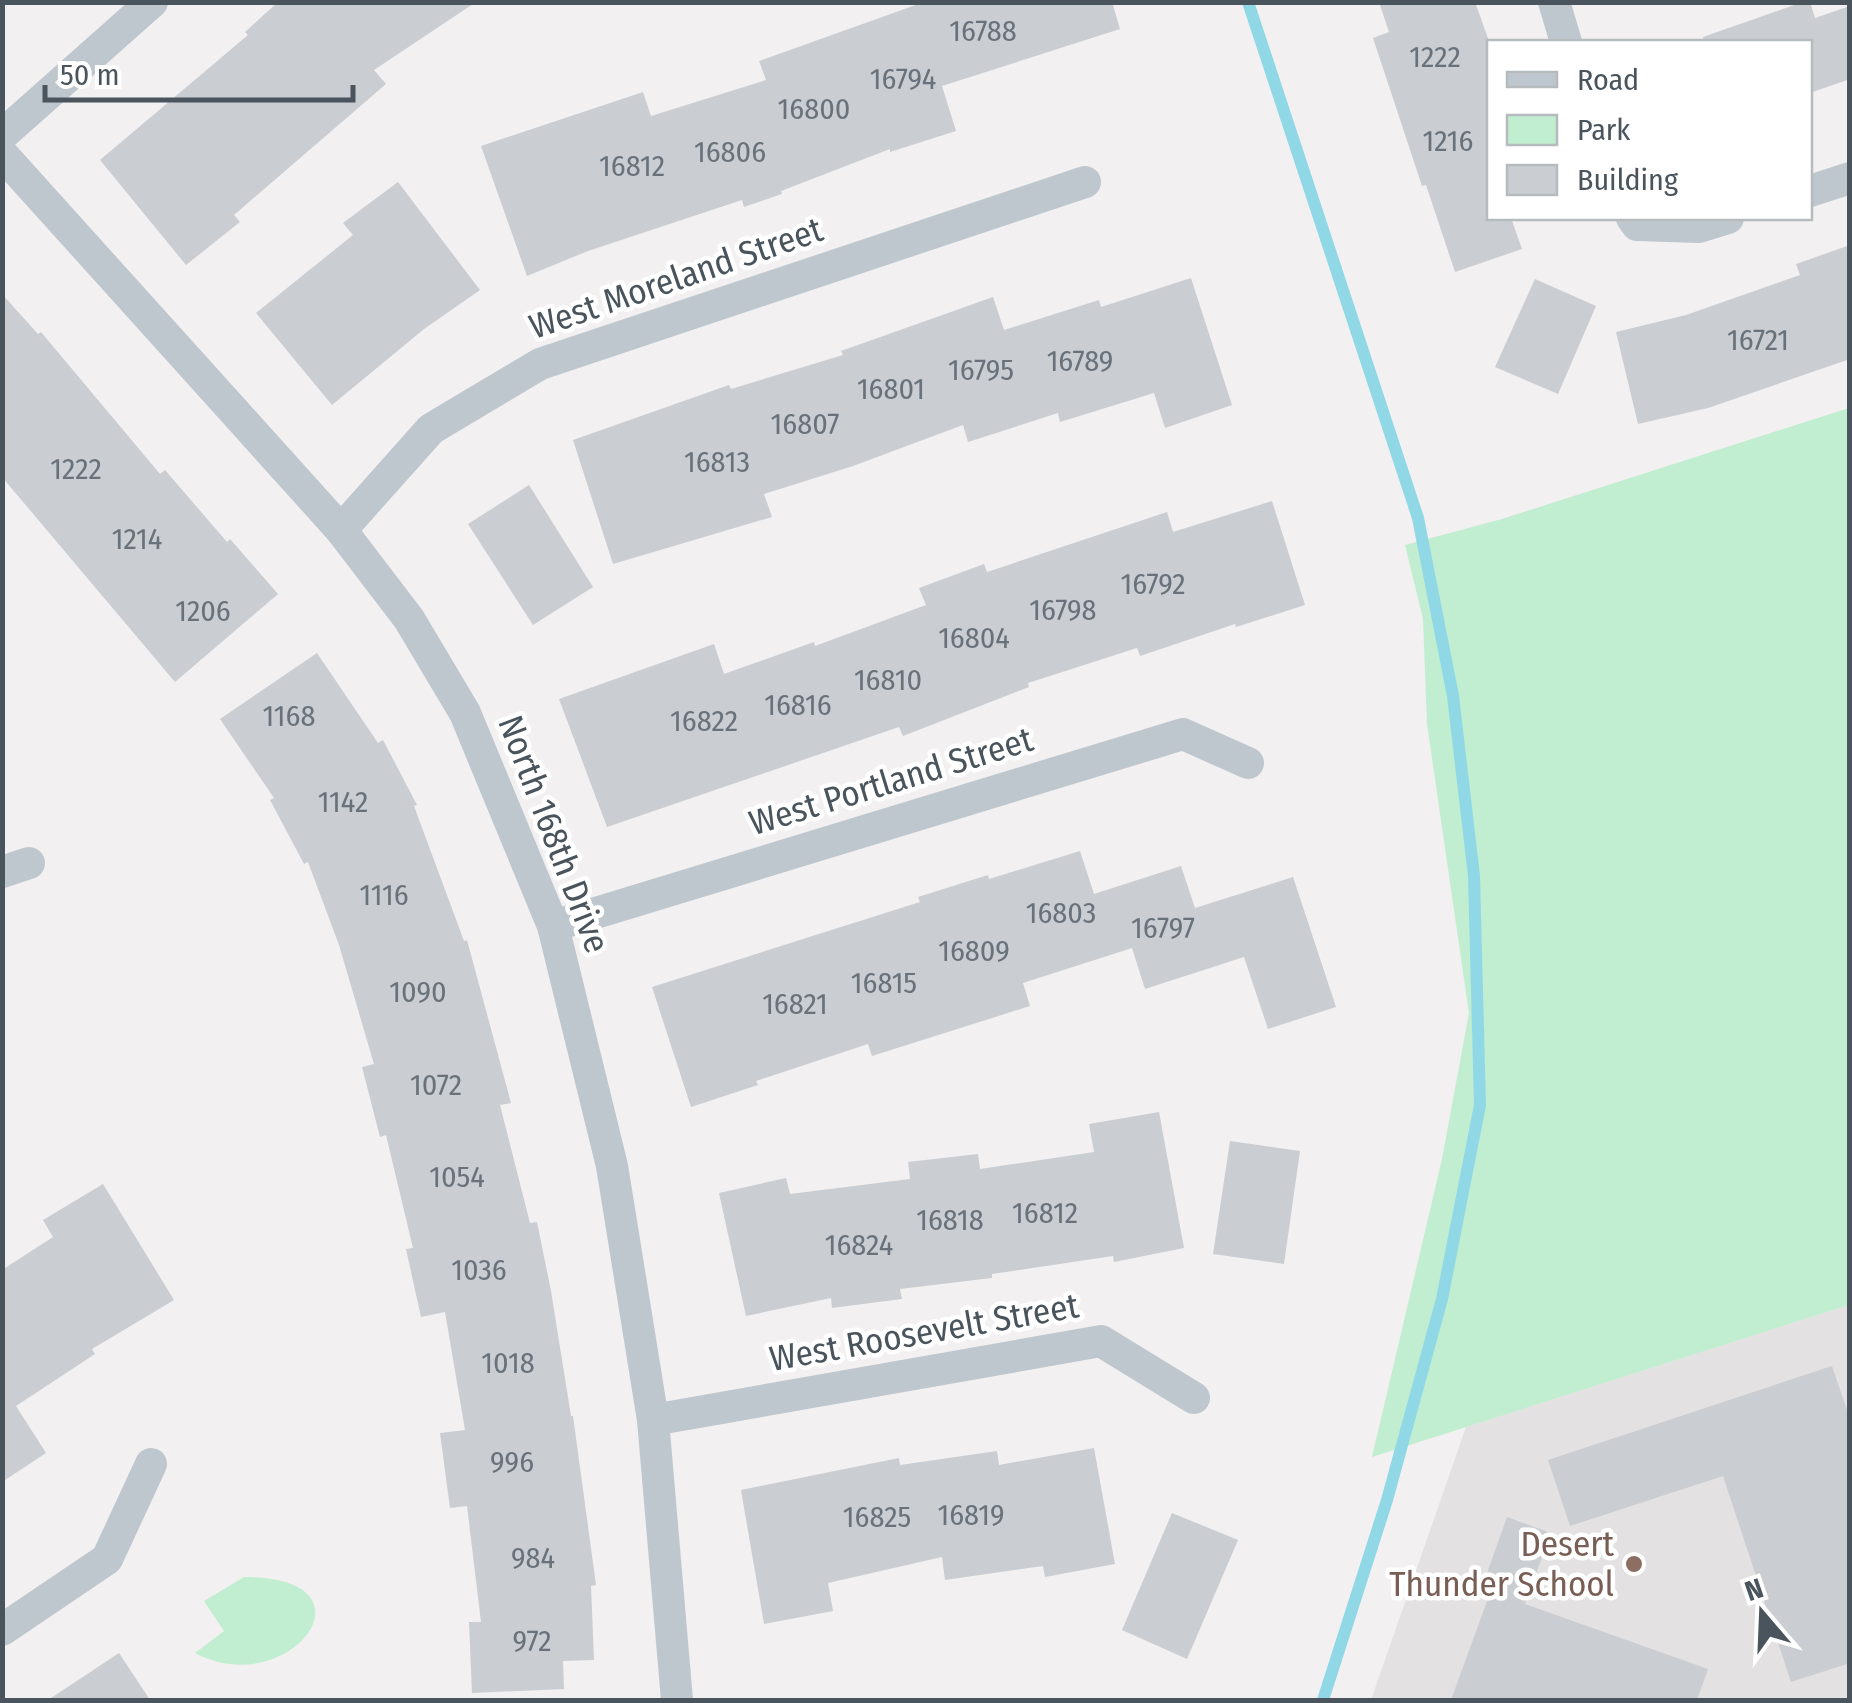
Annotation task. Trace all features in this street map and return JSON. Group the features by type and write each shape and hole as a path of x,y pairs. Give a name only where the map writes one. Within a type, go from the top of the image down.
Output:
{"street":[{"path":"2,135 152,2"},
{"path":"1554,2 1565,40"},
{"name":"North 168th Drive","path":"2,154 340,530 409,619 465,713 553,926 612,1166 653,1420 677,1700"},
{"path":"1812,190 1850,178"},
{"name":"West Moreland Street","path":"340,530 431,429 540,364 1085,182"},
{"path":"1634,221 1699,227 1722,220"},
{"name":"West Portland Street","path":"553,926 1183,734 1248,764"},
{"name":"West Roosevelt Street","path":"653,1420 1101,1341 1194,1398"},
{"path":"2,1630 106,1559 151,1464"}],"shaded area":[{"name":"Desert Thunder School","path":"1849,1305 1849,1700 1371,1700 1466,1427"}],"green space":[{"path":"1849,408 1849,1305 1372,1457 1442,1159 1469,1013 1427,724 1423,619 1405,545 1502,519"},
{"path":"244,1577 286,1582 309,1596 315,1614 308,1634 289,1651 262,1662 230,1664 195,1653 224,1631 204,1601"}],"building":[{"path":"278,2 476,2 374,70 386,84 234,215 240,222 186,265 100,160 248,35 245,32"},
{"path":"924,2 1112,2 1120,29 942,86 956,131 890,149 744,207 742,200 588,251 527,276 481,146 643,92 651,116 766,80 759,61"},
{"path":"1379,2 1475,2 1489,40 1487,220 1512,220 1522,249 1455,272 1373,38 1389,32"},
{"path":"1803,2 1810,2 1815,18 1850,6 1850,79 1812,92 1812,40 1703,37"},
{"path":"398,182 480,290 424,329 332,405 256,313 353,235 343,223"},
{"path":"1850,245 1850,359 1708,408 1638,424 1616,332 1686,315 1800,275 1796,264"},
{"path":"1191,278 1232,405 1165,428 1154,393 1060,422 1058,413 968,442 963,425 764,494 772,517 613,564 573,440 729,385 731,389 843,355 841,351 993,297 1004,330 1099,300 1101,307"},
{"path":"1535,279 1596,306 1558,394 1495,367"},
{"path":"2,294 38,334 41,332 160,474 165,470 278,594 175,682 2,477"},
{"path":"529,485 593,587 533,625 468,524"},
{"path":"1272,501 1305,605 1140,656 1137,648 1028,683 1029,687 903,736 899,727 607,827 559,699 714,644 724,674 926,605 919,588 984,564 987,572 1167,512 1173,532"},
{"path":"317,653 378,743 383,740 417,805 414,806 464,941 467,940 511,1103 500,1105 530,1223 537,1222 551,1291 596,1585 591,1586 594,1660 563,1661 564,1689 472,1693 469,1622 481,1622 467,1506 450,1508 440,1433 465,1430 445,1312 421,1317 406,1249 413,1248 386,1135 380,1137 362,1067 374,1064 339,945 308,862 304,864 270,800 274,798 220,719"},
{"path":"1080,851 1094,894 1181,866 1195,908 1293,877 1336,1007 1268,1029 1244,957 1145,989 1132,948 1023,983 1030,1006 872,1056 868,1044 691,1107 652,987 920,902 918,897"},
{"path":"1159,1112 1184,1248 1114,1262 1113,1256 992,1274 992,1278 900,1289 902,1299 832,1308 831,1298 746,1316 719,1193 786,1178 790,1194 910,1179 908,1162 978,1154 980,1169 1094,1152 1089,1124"},
{"path":"1230,1141 1300,1151 1284,1264 1213,1254"},
{"path":"103,1184 174,1300 92,1349 95,1354 16,1406 46,1453 2,1482 2,1270 53,1237 43,1220"},
{"path":"1832,1366 1850,1419 1850,1663 1791,1682 1723,1476 1570,1526 1548,1460"},
{"path":"1094,1448 1115,1564 1045,1577 1043,1566 945,1580 942,1557 828,1583 833,1611 764,1624 741,1490 899,1458 900,1465 997,1451 999,1465"},
{"path":"1172,1513 1238,1540 1187,1659 1122,1630"},
{"path":"1507,1517 1551,1533 1525,1604 1708,1669 1697,1700 1451,1700 1490,1593 1481,1590"},
{"path":"119,1653 150,1700 48,1700"}],"waterway":[{"path":"1248,2 1418,518 1453,696 1474,876 1480,1105 1442,1299 1387,1500 1323,1700"}],"place":[{"name":"Desert Thunder School","path":"1634,1564"}]}
